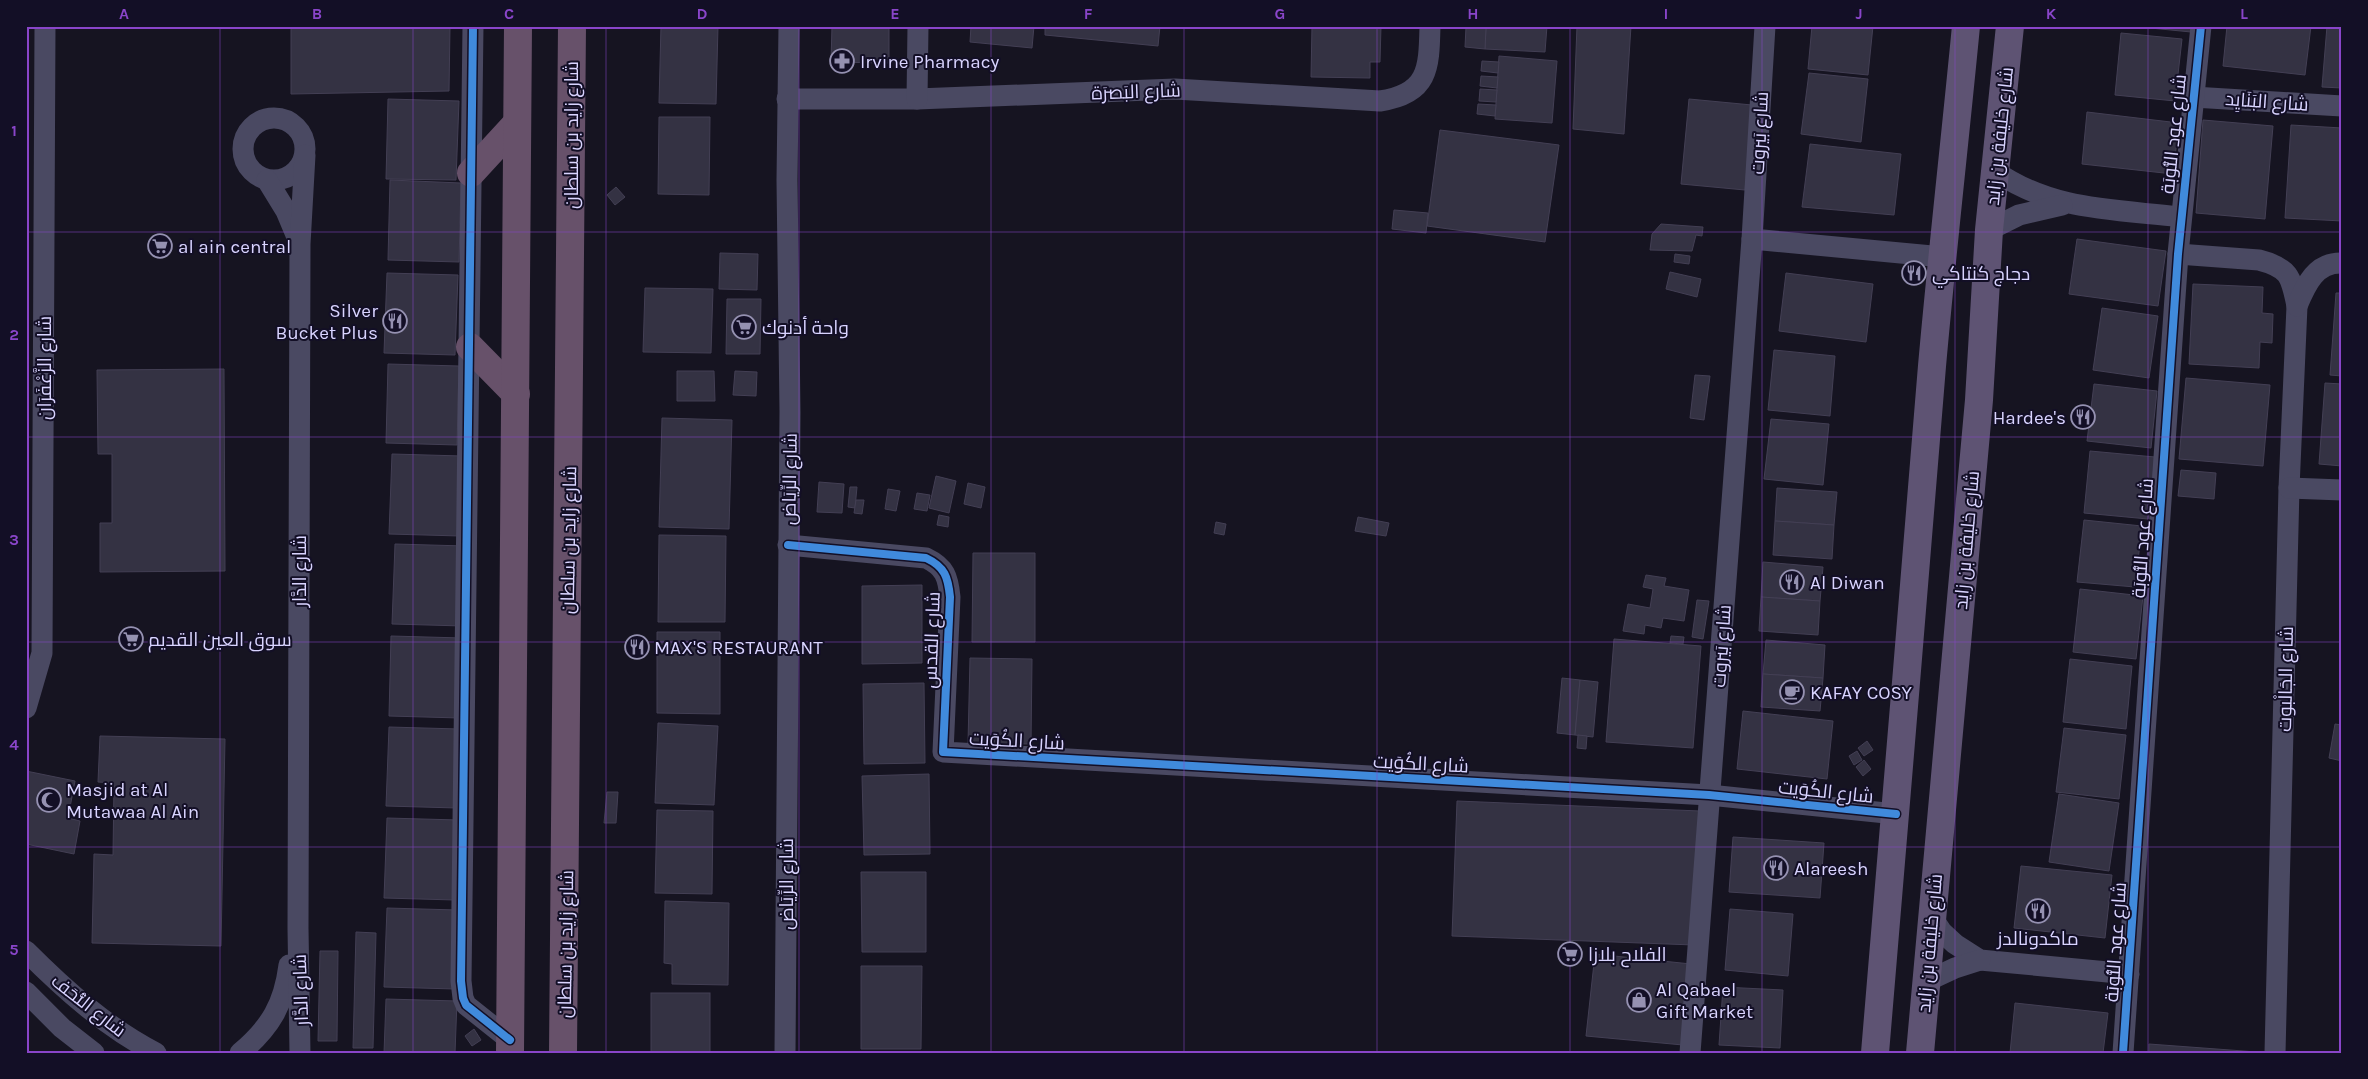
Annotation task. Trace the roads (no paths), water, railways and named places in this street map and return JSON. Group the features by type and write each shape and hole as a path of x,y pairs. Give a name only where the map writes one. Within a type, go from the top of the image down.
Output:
{"highway":[{"path":"510,1046 518,26"},
{"name":"شارع زايد بن سلطان","path":"563,1053 572,26"},
{"path":"471,173 517,123"},
{"path":"470,347 516,394"}],"main road":[{"path":"1875,1053 1928,412 1966,26"},
{"name":"شارع خليفة بن زايد","path":"1920,1053 1979,400 1989,230 2010,26"}],"street":[{"name":"شارع الزَّعْفَرَان","path":"26,708 42,653 45,26"},
{"path":"473,26 461,990 462,998 472,1010 510,1046"},
{"name":"شارع الرِّيَاض","path":"785,1053 790,412 787,99 789,26"},
{"path":"917,99 918,26"},
{"name":"شارع البَصرَة","path":"787,99 917,99 1175,89 1380,101 1407,94 1422,80 1430,58 1430,26"},
{"name":"شارع بَيروت","path":"1690,1053 1752,239 1765,26"},
{"name":"شارع عود التُّوبَة","path":"2123,1053 2180,217 2201,26"},
{"name":"شارع البَنَايِد","path":"2193,97 2342,106"},
{"path":"272,117 291,122 303,136 305,155 295,172 287,178 267,180 253,173 244,160 243,141 254,124 262,119 272,117"},
{"name":"شارع الدَّار","path":"300,1053 298,928 300,244 305,155"},
{"name":"شارع عود التُّوبَة","path":"1995,171 2022,188 2068,204 2180,217"},
{"name":"شارع الدَّار","path":"267,180 286,211 300,244"},
{"name":"شارع عود التُّوبَة","path":"1989,230 2019,215 2041,208 2068,204"},
{"path":"1752,239 1943,257"},
{"path":"2178,254 2260,260 2284,269 2292,280 2297,306"},
{"path":"2297,306 2308,283 2320,268 2332,262 2342,263"},
{"name":"شارع الجَالْبوت","path":"2275,1053 2289,488 2297,306"},
{"path":"2289,488 2342,490"},
{"name":"شارع القدس","path":"788,545 926,558 936,563 946,572 950,597 943,752"},
{"name":"شارع الكُوَيت","path":"943,752 1709,795 1896,814"},
{"name":"شارع عود التُّوبَة","path":"1932,917 1942,932 1955,944 1980,960"},
{"name":"شارع الدَّار","path":"240,1053 270,1024 278,1009 286,988 292,946 298,928"},
{"name":"شارع التُّحَف","path":"26,951 51,976 104,1020 156,1053"},
{"name":"شارع عود التُّوبَة","path":"1925,982 1947,971 1980,960 2129,974"},
{"name":"شارع التُّحَف","path":"26,992 62,1028 94,1053"}],"place":[{"name":"Irvine Pharmacy","path":"842,61"},
{"name":"al ain central","path":"160,246"},
{"name":"دجاج كنتاكي","path":"1914,273"},
{"name":"Silver Bucket Plus","path":"395,321"},
{"name":"واحة أدنوك","path":"744,327"},
{"name":"Hardee's","path":"2083,417"},
{"name":"Al Diwan","path":"1792,582"},
{"name":"سوق العين القديم","path":"131,639"},
{"name":"MAX'S RESTAURANT","path":"637,647"},
{"name":"KAFAY COSY","path":"1792,692"},
{"name":"Masjid at Al Mutawaa Al Ain","path":"49,800"},
{"name":"Alareesh","path":"1776,868"},
{"name":"ماكدونالدز","path":"2038,911"},
{"name":"الفلاح بلازا","path":"1570,954"},
{"name":"Al Qabael Gift Market","path":"1639,1000"}]}
